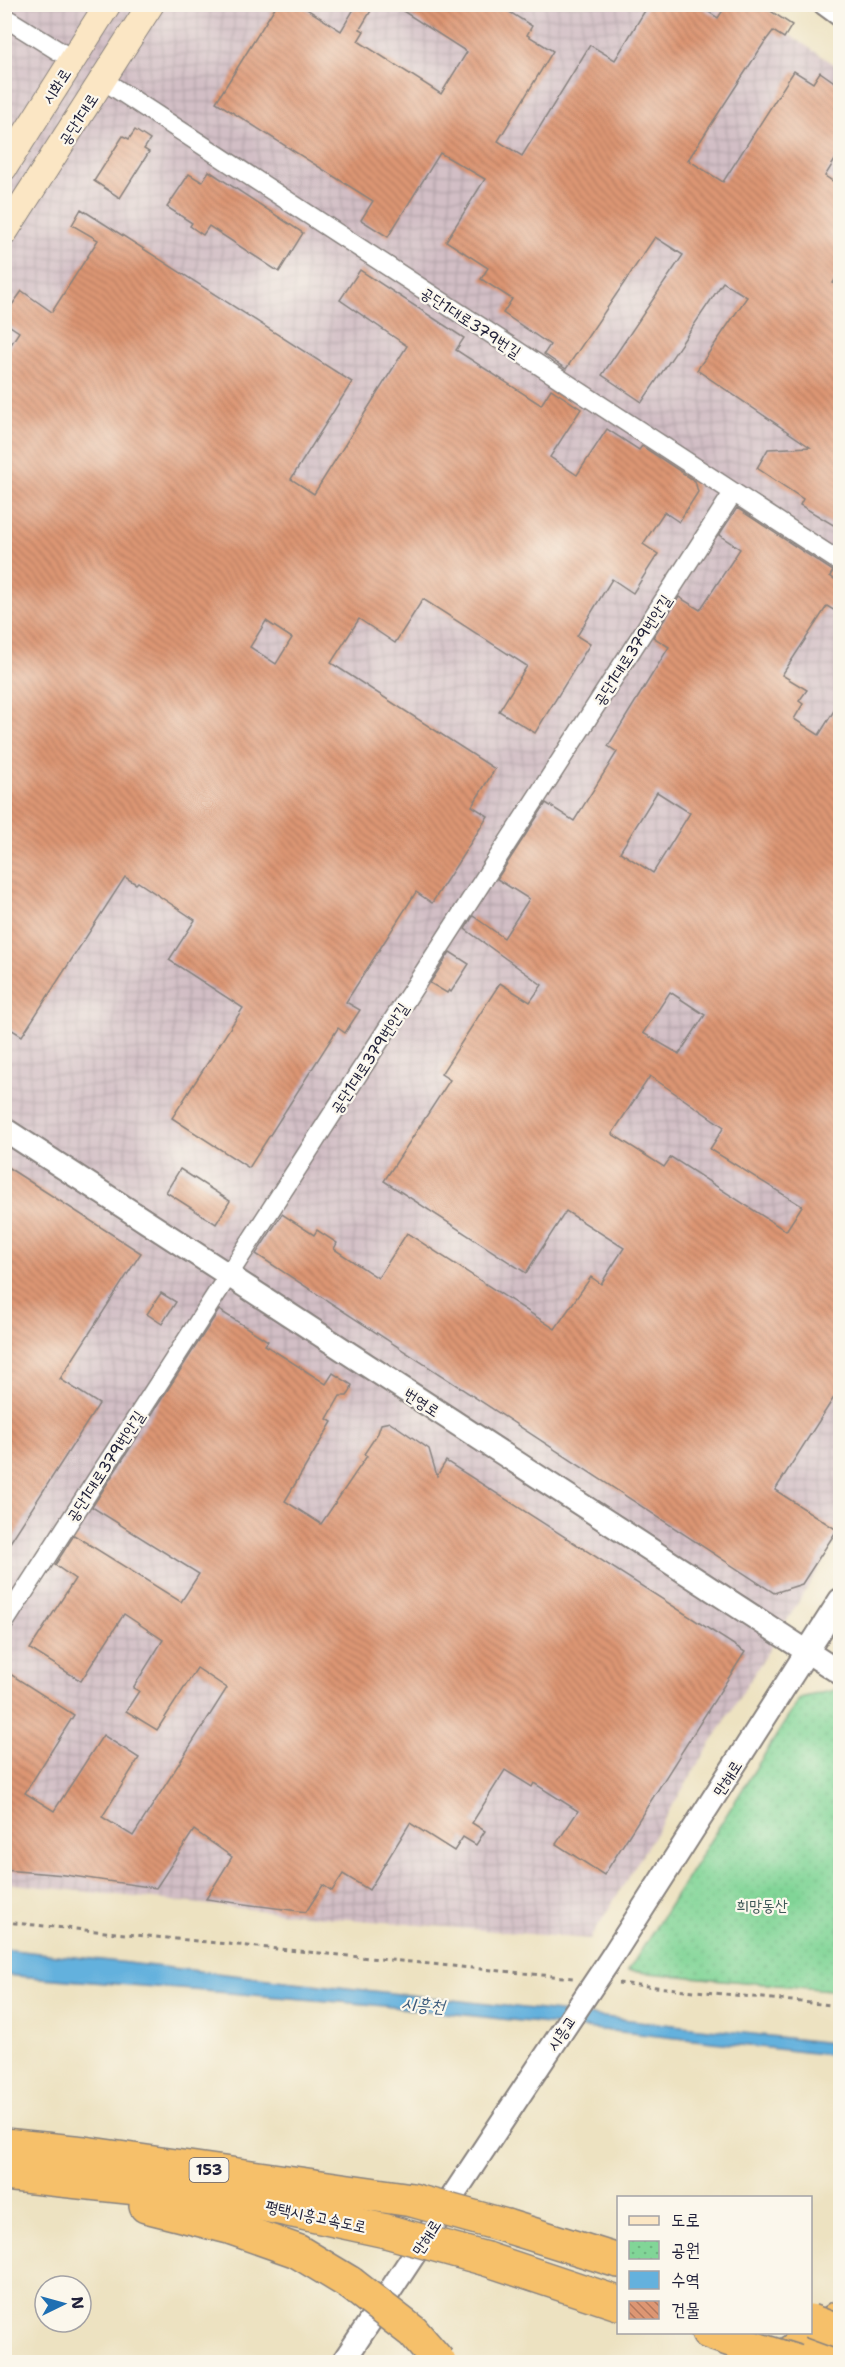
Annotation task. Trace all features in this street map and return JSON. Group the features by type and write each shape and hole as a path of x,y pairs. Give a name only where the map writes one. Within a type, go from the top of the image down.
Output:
{"highway":[{"name":"평택시흥고속도로","path":"4,2145 84,2152 412,2200 617,2260"},
{"name":"평택시흥고속도로","path":"17,2175 232,2198 386,2231 486,2259 617,2303"},
{"path":"17,2175 229,2227 297,2251 350,2283 399,2319 439,2362"},
{"path":"812,2332 840,2317"},
{"path":"812,2322 840,2332"},
{"path":"713,2334 768,2356 797,2362"},
{"path":"768,2356 809,2334"},
{"path":"818,2362 840,2347"}],"main road":[{"name":"시화로","path":"4,168 108,4"},
{"name":"공단1대로","path":"4,233 151,4"}],"street":[{"path":"825,4 840,15"},
{"path":"4,17 73,60"},
{"name":"공단1대로379번길","path":"103,80 840,562"},
{"name":"공단1대로379번안길","path":"4,1623 733,493"},
{"name":"번영로","path":"4,1129 840,1673"},
{"name":"만해로","path":"613,1955 840,1600"},
{"name":"시흥교","path":"509,2111 613,1955"},
{"name":"만해로","path":"343,2362 509,2111"}],"path":[{"path":"4,1922 583,1980"},
{"path":"617,1983 840,2006"}],"shaded area":[{"path":"5,5 744,5 840,68 840,1535 590,1939 323,1917 5,1883"}],"green space":[{"name":"희망동산","path":"839,1689 840,1991 628,1971 800,1698"}],"water":[{"name":"시흥천","path":"4,1949 840,2044 840,2056 365,2004 5,1975"}],"building":[{"path":"277,4 299,4 341,31 357,4 375,4 360,29 364,31 358,41 441,94 467,52 392,4 497,4 532,26 527,35 553,51 498,141 522,156 590,45 615,60 649,4 696,4 718,18 727,4 760,4 792,25 784,38 773,31 688,160 723,182 794,71 813,83 820,72 840,86 840,152 825,176 840,186 840,272 833,283 840,288 840,529 800,505 803,499 757,468 768,449 810,447 697,370 747,297 723,282 642,402 602,375 683,255 655,237 566,369 544,354 550,345 503,313 512,299 481,279 488,268 446,241 485,179 440,153 388,237 361,220 373,201 216,102"},
{"path":"135,130 150,140 144,149 149,152 120,198 94,181 123,136 129,139"},
{"path":"209,171 303,233 279,272 209,226 203,235 190,226 192,223 167,207 189,174 202,182"},
{"path":"81,209 352,382 291,479 314,494 407,346 340,300 360,270 464,338 456,350 541,405 551,389 581,409 550,457 577,475 607,429 639,450 642,446 695,481 698,492 679,522 664,512 643,544 658,554 633,593 612,579 577,636 590,644 535,733 499,711 527,666 423,599 395,643 359,619 331,663 495,769 472,806 488,816 432,903 416,892 346,1002 360,1010 345,1033 338,1028 249,1168 172,1118 243,1008 169,960 195,920 138,882 136,884 125,877 22,1036 4,1025 4,386 10,378 4,374 4,355 19,332 4,322 4,316 22,291 52,312 98,240 72,225","holes":["266,621 292,638 276,664 250,647"]},
{"path":"737,508 833,571 830,576 840,583 840,614 827,606 782,675 807,690 799,701 803,704 794,719 819,735 840,701 840,1388 775,1490 837,1530 802,1584 774,1593 256,1254 282,1214 314,1235 317,1230 337,1243 334,1249 378,1278 407,1233 555,1329 591,1277 601,1284 624,1248 566,1211 526,1273 384,1181 450,1080 441,1074 500,983 530,1002 542,985 465,929 473,916 504,938 529,899 497,879 546,803 574,821 617,752 608,746 669,647 653,637 679,597 700,610 740,549 719,535","holes":["657,792 690,813 653,873 620,852","670,992 705,1015 679,1054 643,1033","650,1076 724,1127 710,1149 802,1206 786,1231 671,1157 664,1167 612,1134"]},
{"path":"450,952 469,964 451,992 449,990 447,993 430,983"},
{"path":"4,1165 141,1253 60,1379 99,1404 4,1552"},
{"path":"180,1169 230,1201 216,1224 166,1192"},
{"path":"161,1293 176,1302 162,1324 147,1314"},
{"path":"219,1310 268,1341 265,1345 326,1384 333,1373 352,1385 347,1396 340,1396 327,1419 332,1422 285,1501 321,1524 367,1456 364,1454 378,1433 381,1424 390,1422 429,1449 437,1476 446,1461 745,1652 604,1875 556,1844 578,1811 534,1783 532,1787 505,1770 472,1823 485,1831 476,1845 463,1837 454,1851 410,1823 369,1890 343,1874 332,1891 323,1885 306,1912 206,1899 232,1857 194,1830 156,1888 65,1875 4,1870 4,1670 74,1715 25,1793 54,1811 103,1735 139,1758 102,1817 133,1836 227,1688 197,1668 157,1730 126,1711 139,1691 133,1688 163,1640 124,1614 81,1681 30,1649 75,1579 55,1565 74,1535 181,1602 199,1574 92,1507"}]}
